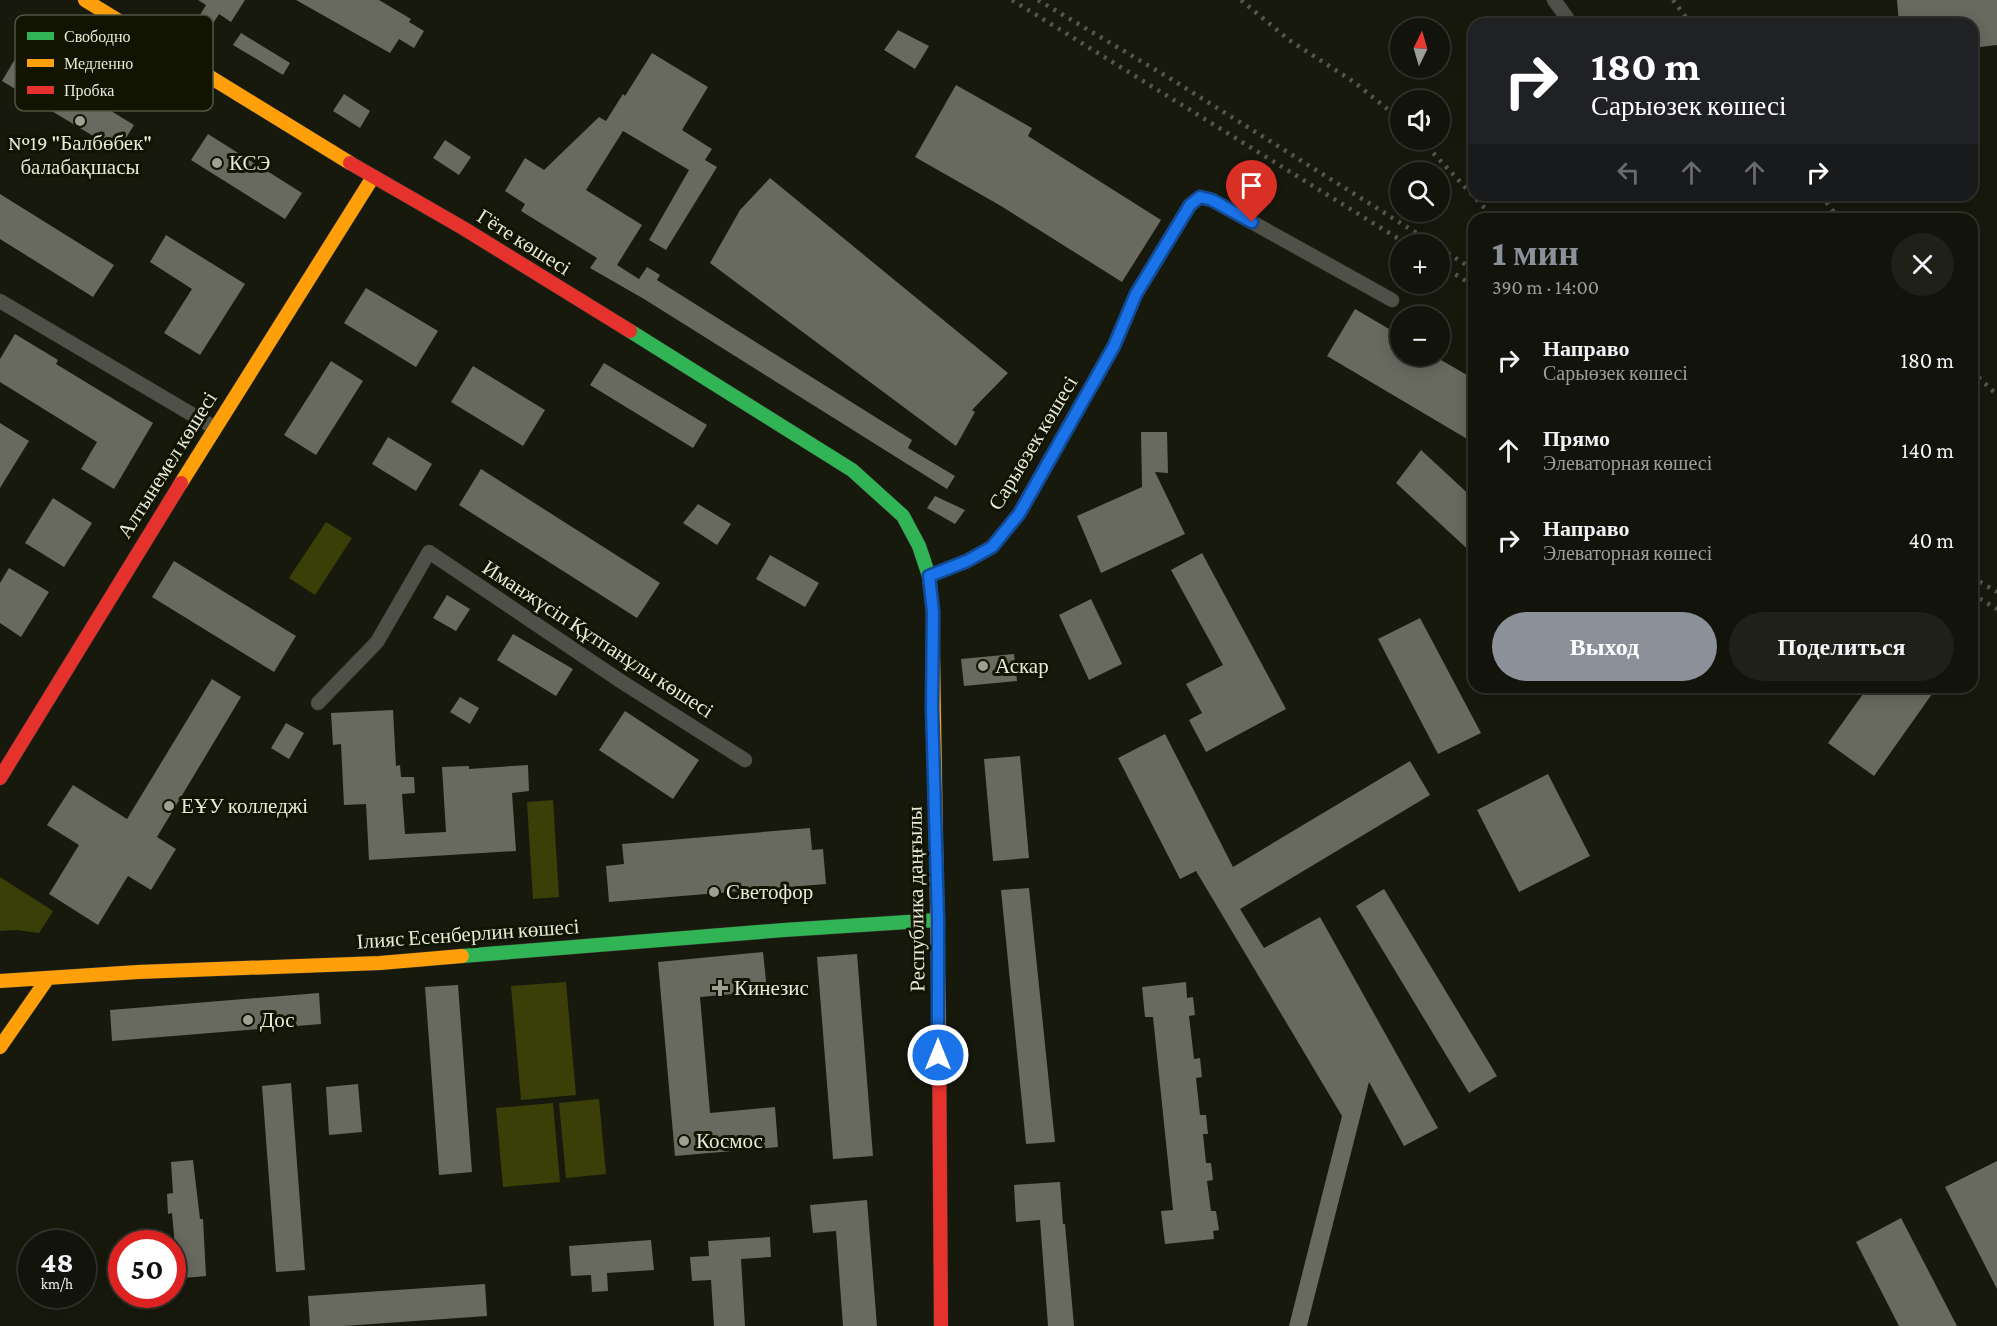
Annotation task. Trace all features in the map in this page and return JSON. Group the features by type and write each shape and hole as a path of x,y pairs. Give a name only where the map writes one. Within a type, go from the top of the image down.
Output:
{"main road":[{"name":"Гёте көшесі","path":"84,0 108,15"},
{"name":"Гёте көшесі","path":"213,80 310,140 463,228 852,470 903,516 919,546"},
{"name":"Алтынемел көшесі","path":"0,778 215,428 373,177"},
{"name":"Республика даңғылы","path":"919,546 929,576 933,612 932,708 938,920 941,1326"},
{"name":"Ілияс Есенберлин көшесі","path":"0,981 138,972 380,963 805,928 938,920"},
{"path":"0,975 48,978"},
{"path":"0,1047 48,978"}],"street":[{"path":"1554,0 1568,18"},
{"name":"Сарыөзек көшесі","path":"929,576 967,561 992,547 1019,514 1114,346 1136,294 1190,205 1200,197 1212,200 1392,300"},
{"path":"0,301 215,428"},
{"name":"Иманжүсіп Құтпанұлы көшесі","path":"318,703 377,642 429,552 622,682 745,760"}],"green space":[{"path":"326,522 352,538 315,595 289,578"},
{"path":"553,800 559,897 533,899 527,802"},
{"path":"0,877 53,911 39,933 16,930 0,931"},
{"path":"566,982 576,1095 521,1100 511,986"},
{"path":"599,1099 606,1174 566,1178 559,1103"},
{"path":"553,1103 560,1182 503,1187 496,1108"}],"building":[{"path":"198,0 245,0 231,22 219,14 213,24 213,15 200,15 206,5"},
{"path":"296,0 379,0 411,19 409,22 424,31 414,48 399,39 390,53"},
{"path":"1897,0 1997,0 1997,45 1978,47 1978,18 1898,18"},
{"path":"898,30 929,46 915,69 884,50"},
{"path":"241,33 290,63 283,75 233,45"},
{"path":"652,53 708,87 682,130 712,149 705,160 717,167 666,250 649,240 689,170 623,131 586,190 642,225 617,265 639,279 647,267 660,275 657,280 912,440 908,448 955,476 947,489 644,299 590,268 597,258 521,211 525,204 505,191 525,158 544,170 599,117 606,121"},
{"path":"15,59 15,89 2,81"},
{"path":"956,85 1032,128 1028,136 1161,220 1122,282 1001,206 915,157"},
{"path":"344,94 370,111 360,128 333,111"},
{"path":"52,111 111,111 134,125 118,151"},
{"path":"208,134 302,193 285,219 191,160"},
{"path":"445,140 471,157 459,175 433,158"},
{"path":"770,178 1008,373 972,410 975,412 956,446 710,263 740,210"},
{"path":"0,194 114,265 93,297 0,239"},
{"path":"166,235 245,284 200,355 164,333 192,289 150,262"},
{"path":"366,288 438,331 416,367 344,323"},
{"path":"1355,309 1390,330 1390,366 1450,365 1468,376 1468,439 1327,356"},
{"path":"15,334 58,360 56,364 153,423 114,489 81,469 97,442 0,382 0,359"},
{"path":"331,361 363,381 316,455 284,435"},
{"path":"604,363 707,425 693,448 590,385"},
{"path":"473,366 545,410 523,446 451,402"},
{"path":"0,423 29,441 0,488"},
{"path":"1141,432 1167,432 1168,473 1155,472 1185,534 1101,573 1077,516 1142,487"},
{"path":"388,437 432,464 416,491 372,464"},
{"path":"1421,450 1468,493 1468,549 1396,483"},
{"path":"481,469 660,583 637,618 459,505"},
{"path":"935,496 965,510 955,524 927,508"},
{"path":"53,498 92,523 64,567 25,543"},
{"path":"698,504 731,524 717,545 683,523"},
{"path":"1202,553 1286,709 1206,752 1189,720 1202,713 1186,684 1223,665 1171,570"},
{"path":"770,555 819,583 805,607 756,579"},
{"path":"174,561 296,636 274,672 152,597"},
{"path":"9,568 49,592 21,637 0,623 0,583"},
{"path":"447,595 470,609 456,631 433,618"},
{"path":"1091,599 1122,664 1089,680 1059,615"},
{"path":"1420,618 1481,733 1438,754 1378,639"},
{"path":"513,634 573,669 556,696 497,660"},
{"path":"1014,654 1017,681 964,686 961,659"},
{"path":"212,679 241,697 157,837 176,849 151,890 128,876 98,925 49,894 79,845 47,825 73,785 127,819"},
{"path":"1864,693 1933,693 1874,776 1828,743"},
{"path":"460,697 479,708 470,724 450,712"},
{"path":"393,710 396,766 400,765 401,777 414,777 415,793 402,794 405,834 446,832 442,767 469,766 469,769 528,765 529,791 512,793 516,851 369,860 366,804 344,805 341,744 333,745 331,713"},
{"path":"625,711 699,760 673,799 599,750"},
{"path":"286,723 304,733 289,759 271,748"},
{"path":"1165,734 1233,867 1410,761 1430,795 1240,909 1264,948 1320,917 1438,1128 1404,1146 1369,1082 1307,1326 1289,1326 1342,1116 1196,871 1180,879 1118,758"},
{"path":"1020,756 1029,858 993,861 984,759"},
{"path":"1548,774 1590,856 1519,892 1477,810"},
{"path":"810,828 812,850 823,849 826,884 609,902 606,866 624,864 622,844"},
{"path":"1029,888 1055,1142 1026,1144 1001,890"},
{"path":"1384,889 1497,1076 1469,1093 1356,906"},
{"path":"763,952 767,991 700,997 710,1113 775,1107 778,1147 675,1156 658,962"},
{"path":"857,954 873,1156 833,1159 817,957"},
{"path":"1186,982 1187,998 1193,997 1195,1015 1189,1016 1194,1059 1200,1058 1202,1077 1196,1078 1200,1115 1206,1115 1208,1134 1203,1134 1206,1163 1211,1163 1213,1180 1207,1181 1211,1211 1216,1211 1219,1230 1213,1231 1214,1239 1165,1244 1161,1211 1173,1210 1153,1017 1145,1017 1142,987"},
{"path":"458,985 472,1172 439,1175 425,987"},
{"path":"319,993 321,1024 112,1041 110,1010"},
{"path":"291,1083 305,1270 276,1272 262,1086"},
{"path":"358,1084 362,1132 329,1135 326,1087"},
{"path":"193,1160 200,1219 203,1219 206,1276 186,1278 186,1230 174,1230 172,1213 168,1214 167,1194 173,1193 171,1162"},
{"path":"1997,1161 1997,1289 1945,1187"},
{"path":"1060,1182 1074,1326 1048,1326 1040,1220 1016,1222 1014,1185"},
{"path":"867,1200 877,1326 843,1326 836,1231 813,1233 810,1205"},
{"path":"1901,1218 1957,1326 1899,1326 1856,1242"},
{"path":"770,1237 771,1257 741,1259 745,1326 714,1326 711,1280 692,1281 690,1257 709,1256 708,1241"},
{"path":"651,1240 654,1270 607,1273 608,1291 592,1292 591,1275 571,1276 569,1246"},
{"path":"485,1284 487,1316 343,1326 310,1326 308,1296"}],"railway":[{"path":"1012,0 1391,234"},
{"path":"1038,0 1171,79 1418,234"},
{"path":"1241,0 1289,40 1354,82 1390,111"},
{"path":"1673,0 1686,18"},
{"path":"1430,150 1468,190"},
{"path":"1478,201 1489,213"},
{"path":"1826,201 1834,213"},
{"path":"1450,254 1468,266"},
{"path":"1450,271 1468,282"},
{"path":"1978,377 1997,395"},
{"path":"1978,581 1997,592"},
{"path":"1978,598 1997,609"}],"traffic: fast":[{"path":"630,331 852,470 903,516 919,546 929,576 933,612 933,653"},
{"path":"462,956 938,920"}],"traffic: slow":[{"path":"85,0 109,15"},
{"path":"213,79 350,163"},
{"path":"181,483 373,177"},
{"path":"933,653 939,1030"},
{"path":"0,981 138,972 380,963 462,956"},
{"path":"0,1047 48,978"}],"traffic: jam":[{"path":"350,163 463,228 630,331"},
{"path":"0,778 181,483"},
{"path":"939,1030 941,1326"}],"place":[{"name":"№19 \"Балбөбек\" балабақшасы","path":"80,121"},
{"name":"КСЭ","path":"217,163"},
{"name":"Аскар","path":"983,666"},
{"name":"ЕҰУ колледжі","path":"169,806"},
{"name":"Светофор","path":"714,892"},
{"name":"Кинезис","path":"720,988"},
{"name":"Дос","path":"248,1020"},
{"name":"Космос","path":"684,1141"}],"route":[{"path":"938,1055 938,920 932,708 933,612 929,576 967,561 992,547 1019,514 1114,346 1136,294 1190,205 1200,197 1212,200 1252,222"}]}
